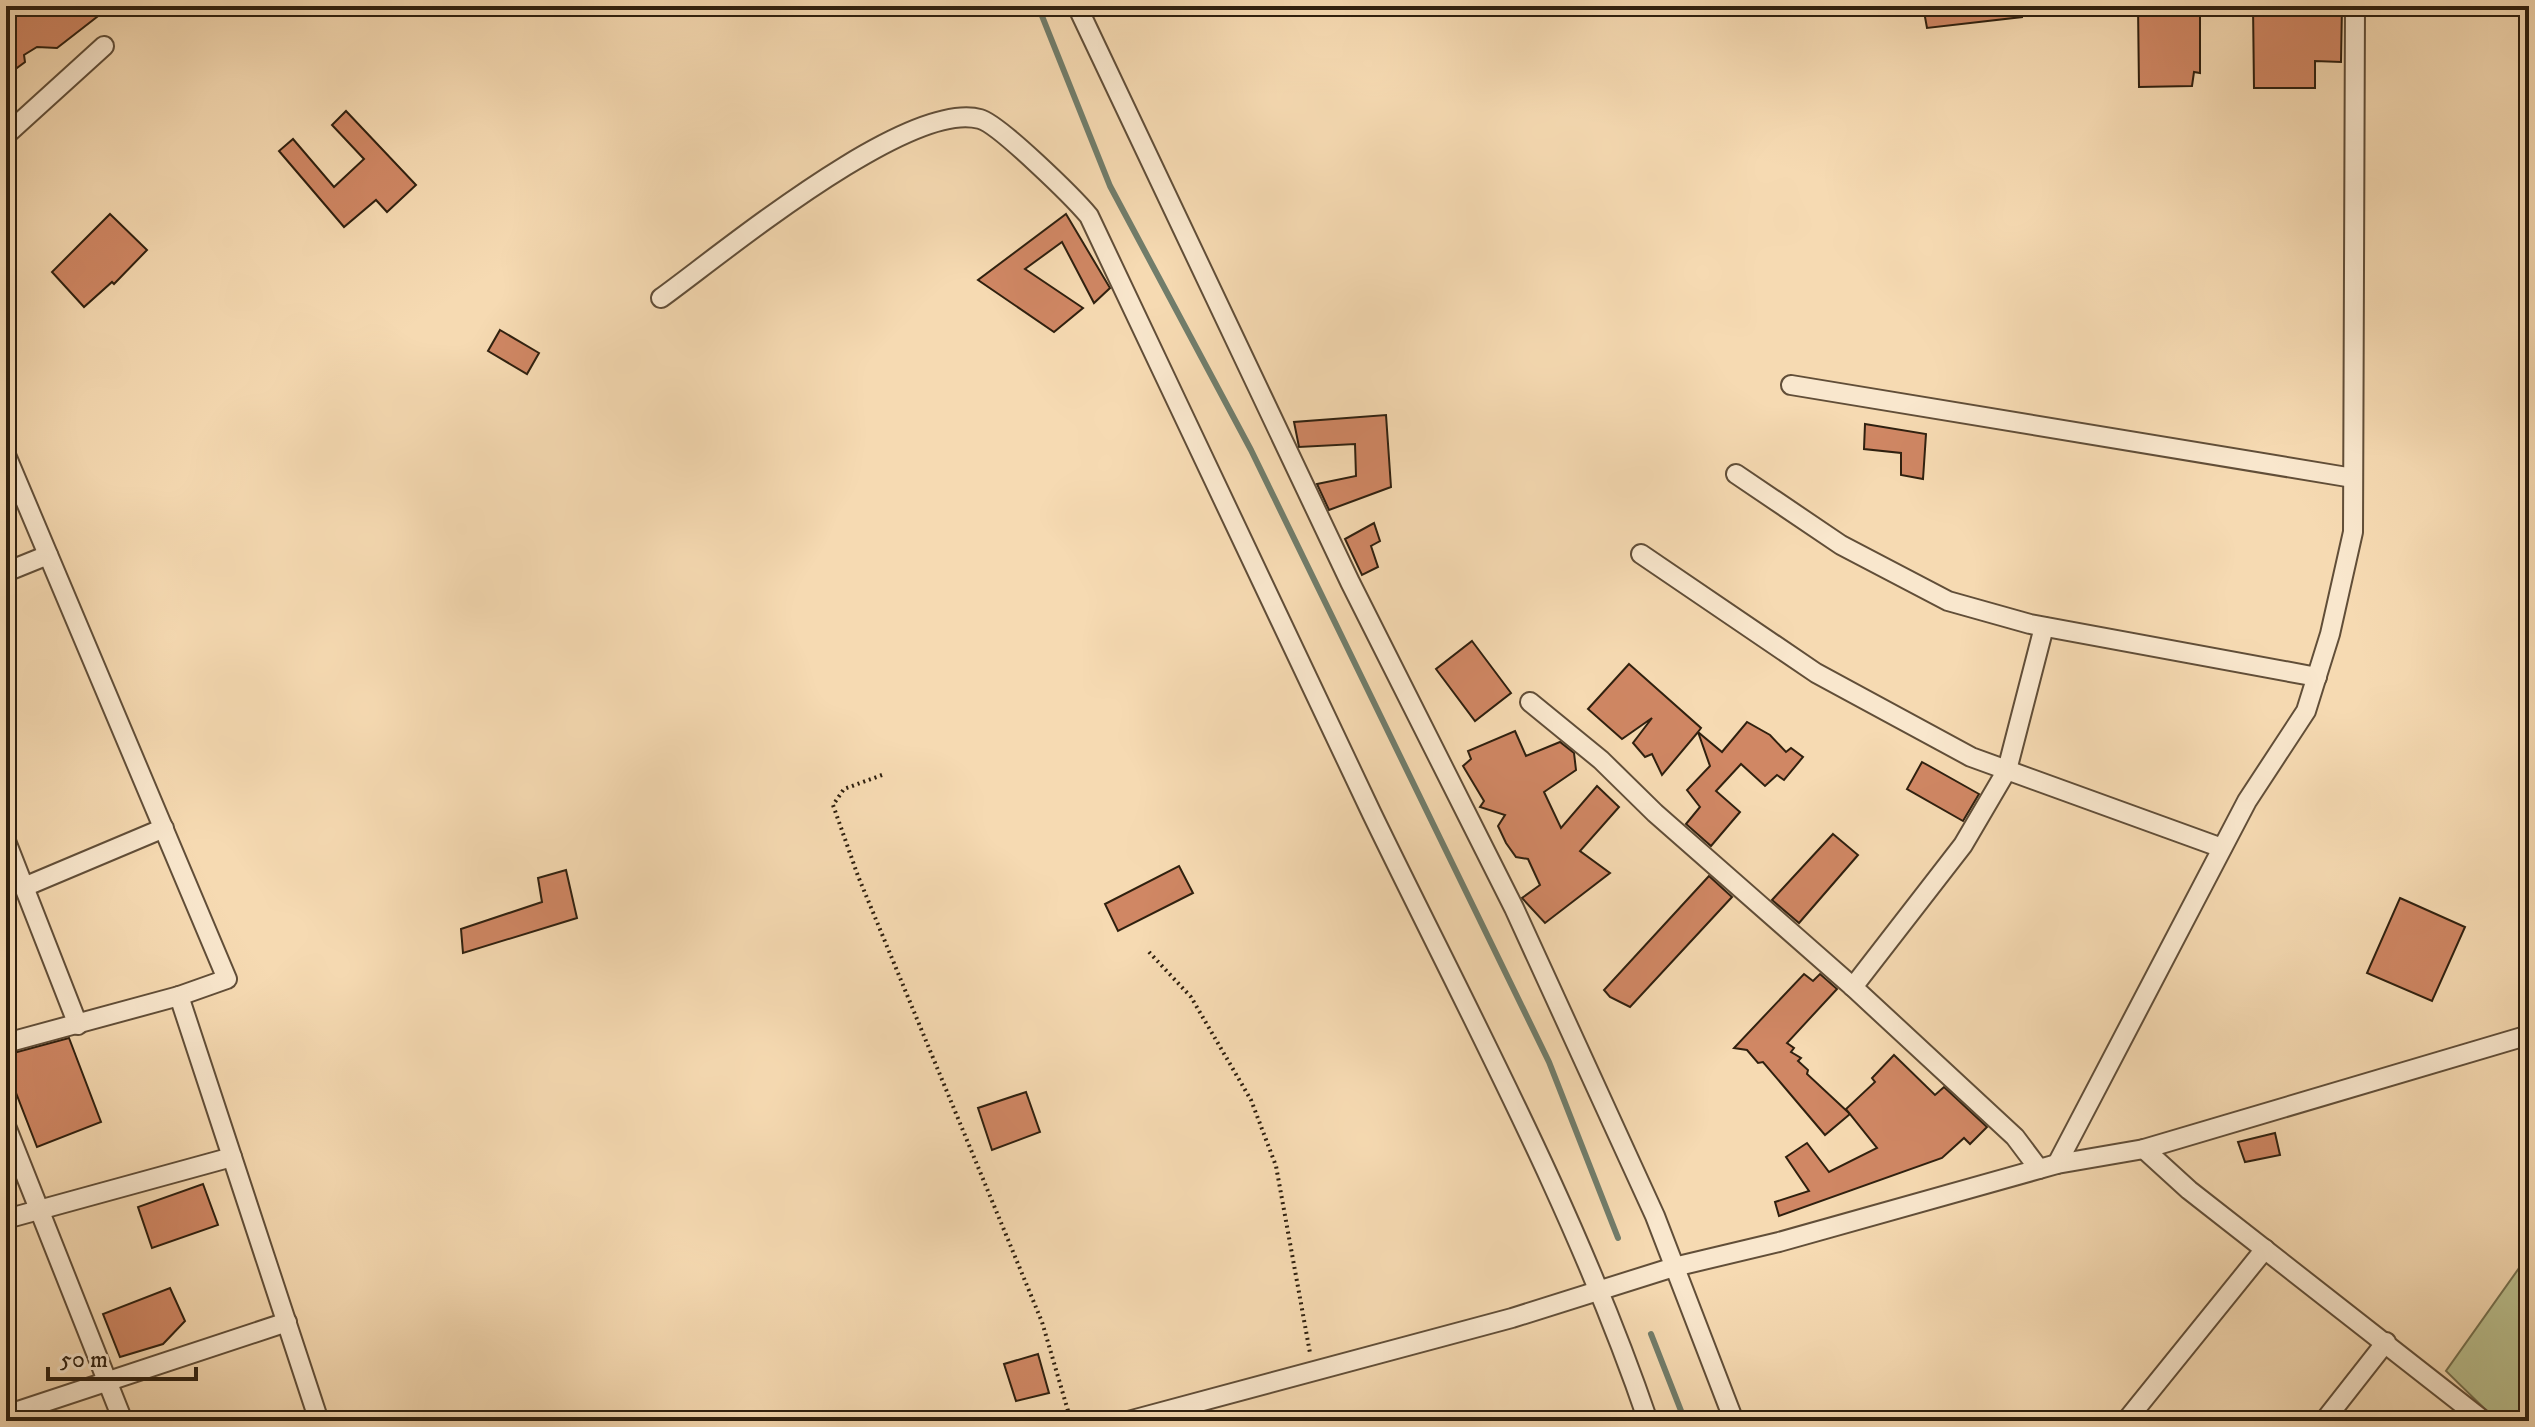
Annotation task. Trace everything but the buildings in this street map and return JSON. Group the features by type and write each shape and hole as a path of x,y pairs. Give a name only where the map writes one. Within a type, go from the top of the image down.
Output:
{"street":[{"path":"1077,6 1350,582 1514,908 1655,1216 1734,1421"},
{"path":"2048,1166 2247,801 2306,711 2317,677 2353,532 2355,6"},
{"path":"6,135 104,46"},
{"path":"661,298 842,166 921,125 962,118 982,119 1068,190 1089,216 1371,812 1522,1119 1600,1289 1648,1421"},
{"path":"1791,385 2353,478"},
{"path":"6,455 227,979 179,996 6,1043"},
{"path":"1736,474 1841,545 1948,601 2044,627 2317,677"},
{"path":"1641,554 1816,673 1971,757 2222,848"},
{"path":"6,572 48,555"},
{"path":"1853,987 1963,845 2007,770 2044,627"},
{"path":"1530,702 1601,760 1655,813 1853,987 2048,1166"},
{"path":"24,887 164,828"},
{"path":"6,841 78,1025"},
{"path":"179,996 319,1421"},
{"path":"1128,1421 1512,1318 1674,1267 2048,1166 2144,1149 2529,1035"},
{"path":"6,1126 123,1421"},
{"path":"2144,1149 2189,1190 2484,1421"},
{"path":"6,1219 232,1157"},
{"path":"2126,1421 2265,1249"},
{"path":"6,1415 287,1322"},
{"path":"2324,1421 2386,1342"}],"path":[{"path":"882,775 844,789 833,805 858,876 1042,1322 1071,1421"},
{"path":"1149,952 1191,997 1251,1100 1276,1166 1312,1372"}],"green space":[{"path":"2529,1254 2529,1421 2497,1421 2446,1371"}],"waterway":[{"path":"1038,6 1110,186 1251,450 1549,1062 1618,1238"},
{"path":"1651,1334 1685,1421"}]}
